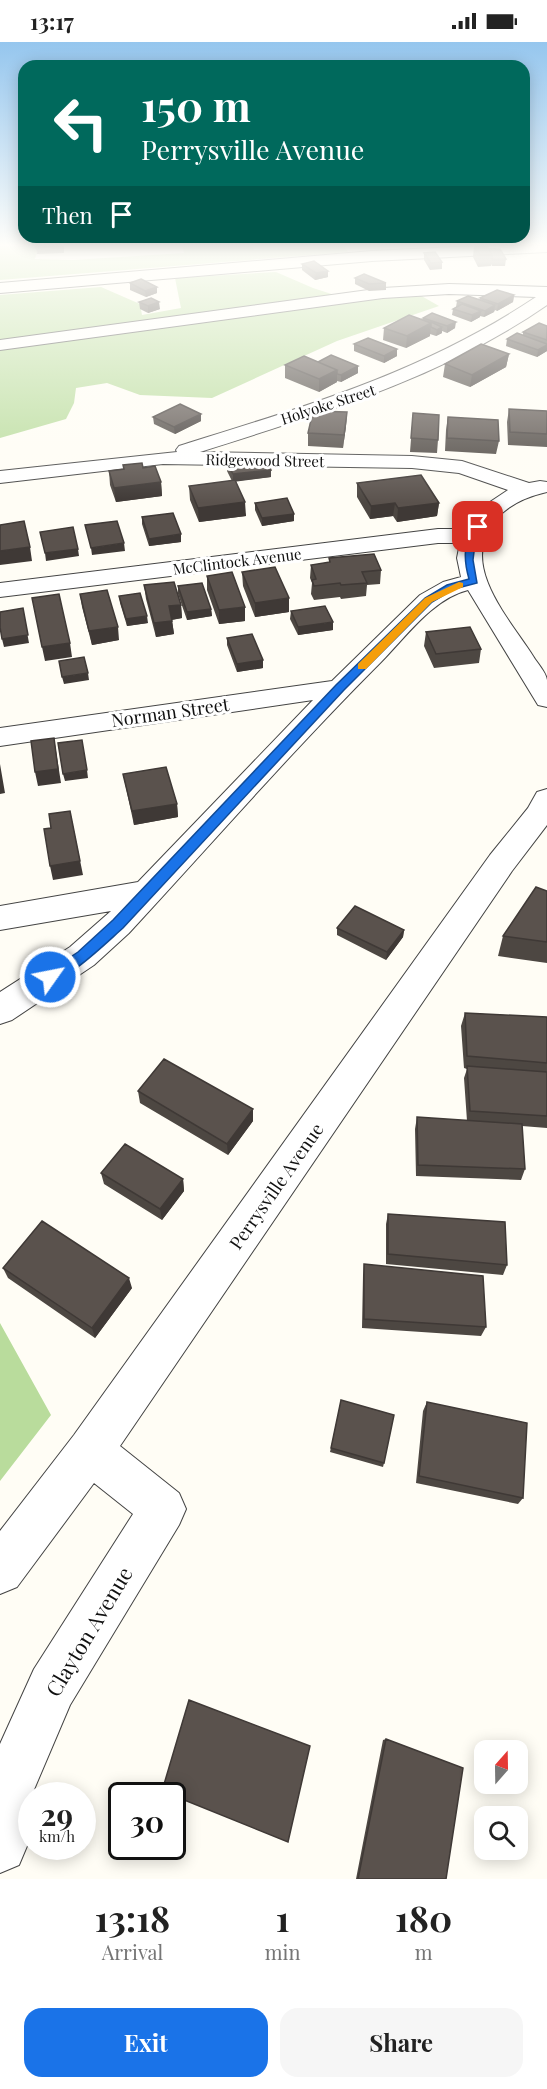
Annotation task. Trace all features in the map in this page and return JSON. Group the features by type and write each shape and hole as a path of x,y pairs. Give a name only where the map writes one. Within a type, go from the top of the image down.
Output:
{"street":[{"path":"0,345 98,332"},
{"name":"Holyoke Street","path":"163,458 411,375 494,332"},
{"name":"Ridgewood Street","path":"0,477 163,458 412,462 462,467 537,488"},
{"path":"537,488 498,505 473,536 468,560 474,581 547,699"},
{"name":"McClintock Avenue","path":"0,590 438,536 473,536"},
{"path":"0,1010 82,956 150,892 340,688 429,600 451,587 474,581"},
{"name":"Norman Street","path":"0,737 340,688"},
{"name":"Perrysville Avenue","path":"0,1570 90,1451 494,873 545,812"},
{"path":"0,918 150,892"},
{"name":"Clayton Avenue","path":"0,1846 3,1798 52,1687 163,1509 90,1451"}],"green space":[{"path":"0,332 364,332 337,341 212,398 140,395 107,383 76,388 74,403 66,419 0,438"},
{"path":"0,1323 51,1415 0,1481"}],"building":[{"path":"395,332 415,332 407,336"},
{"path":"523,332 547,332 547,340"},
{"path":"517,333 547,345 538,350 507,339"},
{"path":"368,338 397,349 384,356 354,344"},
{"path":"481,344 509,354 472,375 445,364"},
{"path":"331,355 358,366 341,375 337,374 337,370 318,362"},
{"path":"304,356 337,370 319,379 285,365"},
{"path":"180,404 201,414 174,427 153,417"},
{"path":"509,409 547,411 547,434 510,432"},
{"path":"313,411 347,412 344,435 308,433"},
{"path":"413,413 439,415 438,440 411,438"},
{"path":"448,417 498,420 499,441 447,438"},
{"path":"266,458 271,470 233,474 227,464"},
{"path":"142,463 143,468 155,466 161,482 114,488 109,471 124,469 123,465"},
{"path":"421,475 439,503 398,508 395,503 371,506 357,483"},
{"path":"235,480 245,502 198,508 189,486"},
{"path":"287,498 294,514 262,518 255,503"},
{"path":"173,513 181,534 149,539 142,517"},
{"path":"24,521 30,547 0,551 0,525"},
{"path":"117,521 124,543 91,548 85,525"},
{"path":"73,527 78,549 45,553 40,532"},
{"path":"374,554 381,570 362,572 367,583 314,586 312,580 316,579 311,565 330,562 329,558"},
{"path":"275,567 289,598 255,603 242,572"},
{"path":"232,572 245,607 219,610 207,576"},
{"path":"174,582 181,605 169,606 172,621 154,623 144,585"},
{"path":"202,583 211,609 187,612 178,586"},
{"path":"107,590 118,627 89,631 80,594"},
{"path":"140,593 147,616 126,619 119,596"},
{"path":"59,594 70,643 42,647 32,598"},
{"path":"325,606 333,622 298,627 291,611"},
{"path":"23,608 28,635 2,639 0,612"},
{"path":"470,627 481,649 436,654 426,632"},
{"path":"252,634 263,660 237,664 227,638"},
{"path":"84,657 88,673 62,677 59,661"},
{"path":"54,738 58,769 35,772 31,741"},
{"path":"82,740 87,770 63,774 58,743"},
{"path":"166,767 177,804 132,811 123,774"},
{"path":"70,811 80,861 50,866 44,829 51,828 49,814"},
{"path":"536,887 547,891 547,942 503,936"},
{"path":"355,906 404,930 387,952 337,928"},
{"path":"465,1013 547,1017 547,1063 467,1056"},
{"path":"164,1059 253,1109 227,1144 138,1091"},
{"path":"467,1066 547,1072 547,1116 470,1111"},
{"path":"417,1117 522,1124 525,1169 418,1165"},
{"path":"125,1144 183,1179 160,1209 101,1173"},
{"path":"388,1214 505,1222 507,1265 388,1254"},
{"path":"42,1221 129,1278 92,1328 3,1268"},
{"path":"364,1264 483,1276 486,1327 364,1319"},
{"path":"341,1400 394,1415 384,1463 331,1448"},
{"path":"427,1402 527,1423 523,1498 419,1476"},
{"path":"189,1700 310,1746 288,1842 186,1801 186,1782 165,1782"},
{"path":"386,1739 463,1768 446,1879 358,1879"}],"slow traffic":[{"path":"362,666 429,600 459,585"}],"route":[{"path":"50,977 82,956 118,924 340,688 429,600 451,587 474,581 468,560 478,527"}]}
